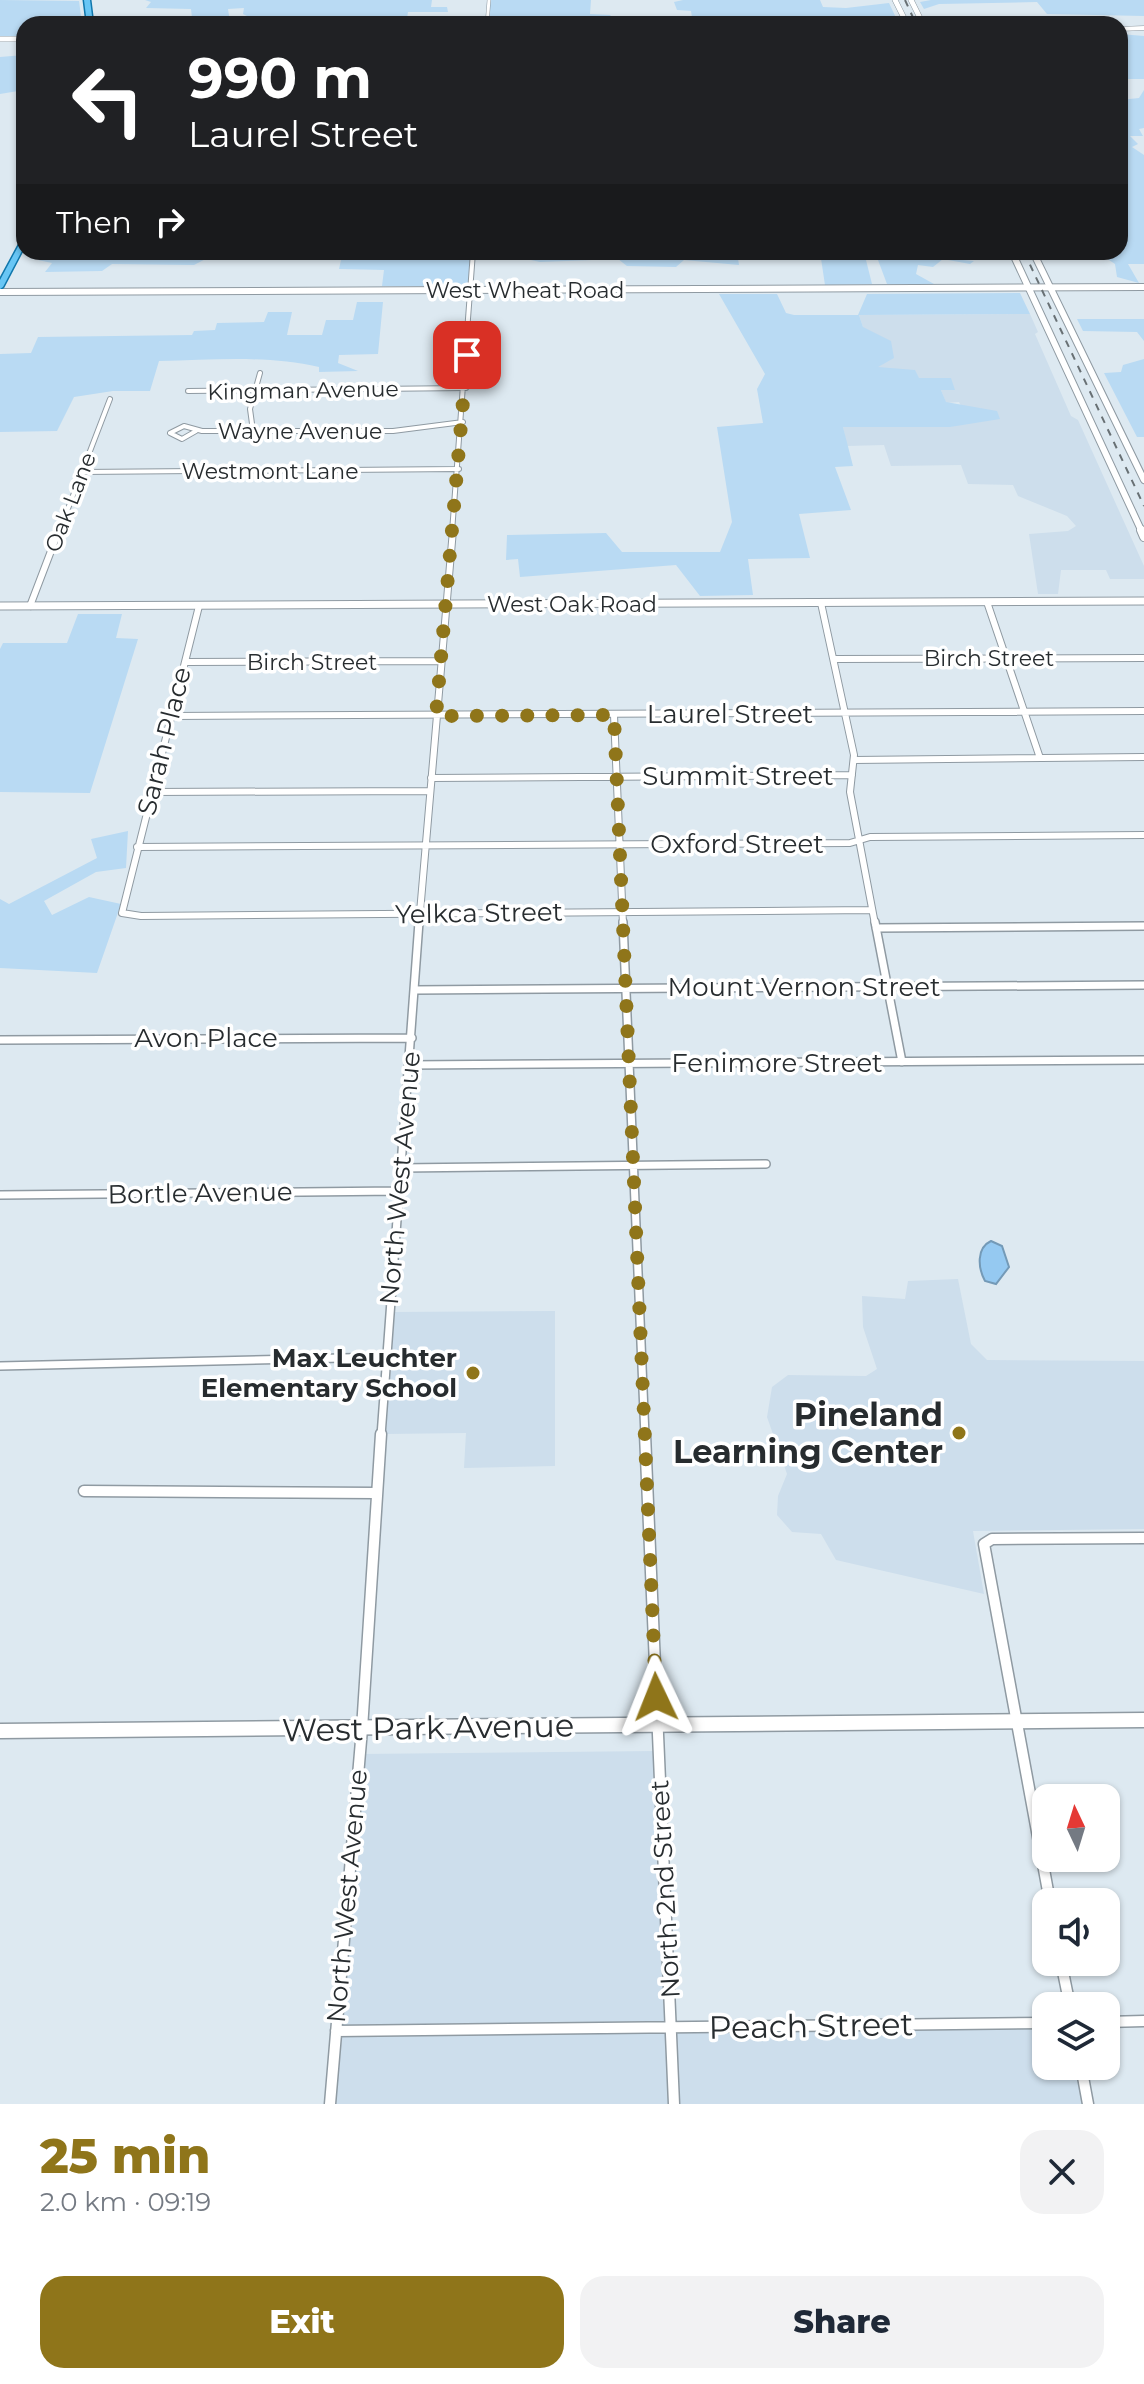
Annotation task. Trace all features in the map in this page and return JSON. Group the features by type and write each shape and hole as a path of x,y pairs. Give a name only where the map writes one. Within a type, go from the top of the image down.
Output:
{"main road":[{"path":"0,289 16,257"},
{"path":"1016,260 1144,537"},
{"path":"1037,260 1144,480"},
{"name":"West Park Avenue","path":"0,1731 1144,1720"}],"street":[{"name":"North West Avenue","path":"330,2104 362,1729 376,1493 440,661 466,388 472,260"},
{"name":"West Wheat Road","path":"0,289 1144,287"},
{"path":"253,431 250,414 260,373"},
{"name":"Kingman Avenue","path":"188,391 466,388"},
{"name":"Oak Lane","path":"30,606 110,399"},
{"name":"Wayne Avenue","path":"196,431 182,439 170,433 184,426 202,431 393,431 463,422"},
{"name":"Westmont Lane","path":"81,472 459,469"},
{"name":"West Oak Road","path":"0,606 1144,601"},
{"path":"987,602 1040,758"},
{"path":"821,603 846,713 854,760 850,792 902,1062"},
{"name":"Sarah Place","path":"129,877 199,606"},
{"name":"Birch Street","path":"834,659 1144,658"},
{"name":"Birch Street","path":"185,662 440,661"},
{"name":"Laurel Street","path":"172,716 1144,711"},
{"name":"North 2nd Street","path":"614,715 674,2104"},
{"name":"Summit Street","path":"854,760 1144,757"},
{"name":"Summit Street","path":"431,778 852,775"},
{"path":"151,792 430,791"},
{"name":"Oxford Street","path":"137,847 619,844 859,841 897,836 1144,835"},
{"name":"Yelkca Street","path":"129,877 121,907 122,913 132,915 872,910"},
{"path":"876,928 1144,926"},
{"name":"Mount Vernon Street","path":"415,990 1144,985"},
{"name":"Avon Place","path":"0,1040 412,1038"},
{"name":"Fenimore Street","path":"409,1065 1144,1060"},
{"path":"401,1168 766,1164"},
{"name":"Bortle Avenue","path":"0,1195 399,1191"},
{"path":"0,1366 386,1357"},
{"path":"84,1491 376,1493"},
{"path":"1047,1888 984,1544 992,1539 1144,1538"},
{"path":"1120,2022 1144,2021"},
{"name":"Peach Street","path":"336,2031 1032,2023"},
{"path":"1084,2080 1088,2104"}],"shaded area":[{"path":"0,0 79,1 81,16 16,16 16,37 0,37"},
{"path":"145,0 432,0 431,7 447,7 448,12 408,12 407,16 247,16 243,14 244,8 228,9 229,16 192,16 191,9 146,8 151,2"},
{"path":"490,0 591,0 590,14 611,16 488,16"},
{"path":"820,0 823,7 846,8 889,3 895,16 692,16 691,11 677,10 674,2"},
{"path":"1144,0 1144,16 1047,14 1037,2 939,4 924,9 920,2"},
{"path":"1128,35 1144,36 1144,79 1128,79"},
{"path":"16,56 16,91 0,94 0,57"},
{"path":"1144,90 1144,128 1139,129 1143,136 1130,136 1138,144 1132,147 1144,155 1144,264 1128,264 1139,283 1117,277 1115,264 1109,260 1128,260 1128,99 1139,98"},
{"path":"38,260 204,260 194,265 112,264 102,271 45,272 52,263"},
{"path":"341,260 473,260 471,286 382,286 384,270 339,269"},
{"path":"531,260 592,260 540,262"},
{"path":"619,260 684,260 676,267 627,266"},
{"path":"684,260 738,260 739,265"},
{"path":"821,260 866,260 872,284 825,285"},
{"path":"878,260 942,260 933,267 918,265 916,274 934,284 887,284"},
{"path":"948,260 974,261 970,264"},
{"path":"1020,293 1030,314 859,315 863,327 891,341 894,358 878,367 915,370 919,378 951,378 955,390 941,390 946,402 997,411 1000,419 950,427 843,427 853,466 835,467 851,510 799,514 810,558 748,559 753,595 700,596 676,565 520,577 518,559 506,560 507,535 606,533 622,552 720,552 732,522 717,427 763,423 757,389 765,374 719,294 777,294 786,313 794,315 858,315 867,294"},
{"path":"357,302 383,302 378,354 339,355 338,363 358,371 319,372 319,367 260,360 159,361 150,391 113,391 74,397 57,431 0,432 0,354 31,353 38,337 192,335 194,331 215,330 217,323 264,322 268,312 292,312 287,335 322,335 326,320 353,320"},
{"path":"1030,314 1038,332 1035,334 1071,416 1078,420 1144,566 1144,579 1110,579 1106,570 1061,570 1058,594 1038,594 1029,534 1068,531 1076,526 1067,516 1018,496 1013,485 968,484 961,465 891,466 884,445 847,446 843,427 950,427 982,411 980,408 962,408 959,402 946,403 941,390 951,378 918,378 876,367 859,315"},
{"path":"1077,319 1144,319 1144,341 1137,332 1083,331"},
{"path":"1144,359 1144,437 1137,437 1104,373 1121,372 1123,365"},
{"path":"78,614 122,614 116,638 138,639 90,793 0,792 0,649 3,643 67,643"},
{"path":"128,831 126,868 96,872 44,901 52,915 89,897 121,904 97,973 0,968 0,899 9,904 97,858 91,839"},
{"path":"991,1241 1002,1246 1009,1267 996,1284 985,1281 980,1264 983,1248"},
{"name":"Pineland Learning Center","path":"958,1279 971,1344 987,1360 1144,1361 1144,1529 973,1531 984,1594 836,1560 821,1534 792,1532 777,1515 778,1496 787,1474 767,1417 772,1387 788,1375 866,1376 877,1369 863,1327 862,1296 905,1299 908,1281"},
{"name":"Max Leuchter Elementary School","path":"555,1311 555,1466 464,1468 466,1433 386,1434 395,1312"},
{"path":"657,1751 671,2025 1032,2021 1032,2080 1089,2080 1093,2104 332,2104 360,1754"}],"railway":[{"path":"905,0 912,16"},
{"path":"1028,260 1144,506"}],"place":[{"name":"Max Leuchter Elementary School","path":"473,1373"},
{"name":"Pineland Learning Center","path":"959,1433"}],"route":[{"path":"467,355 463,432 436,716 614,715 656,1697"}]}
